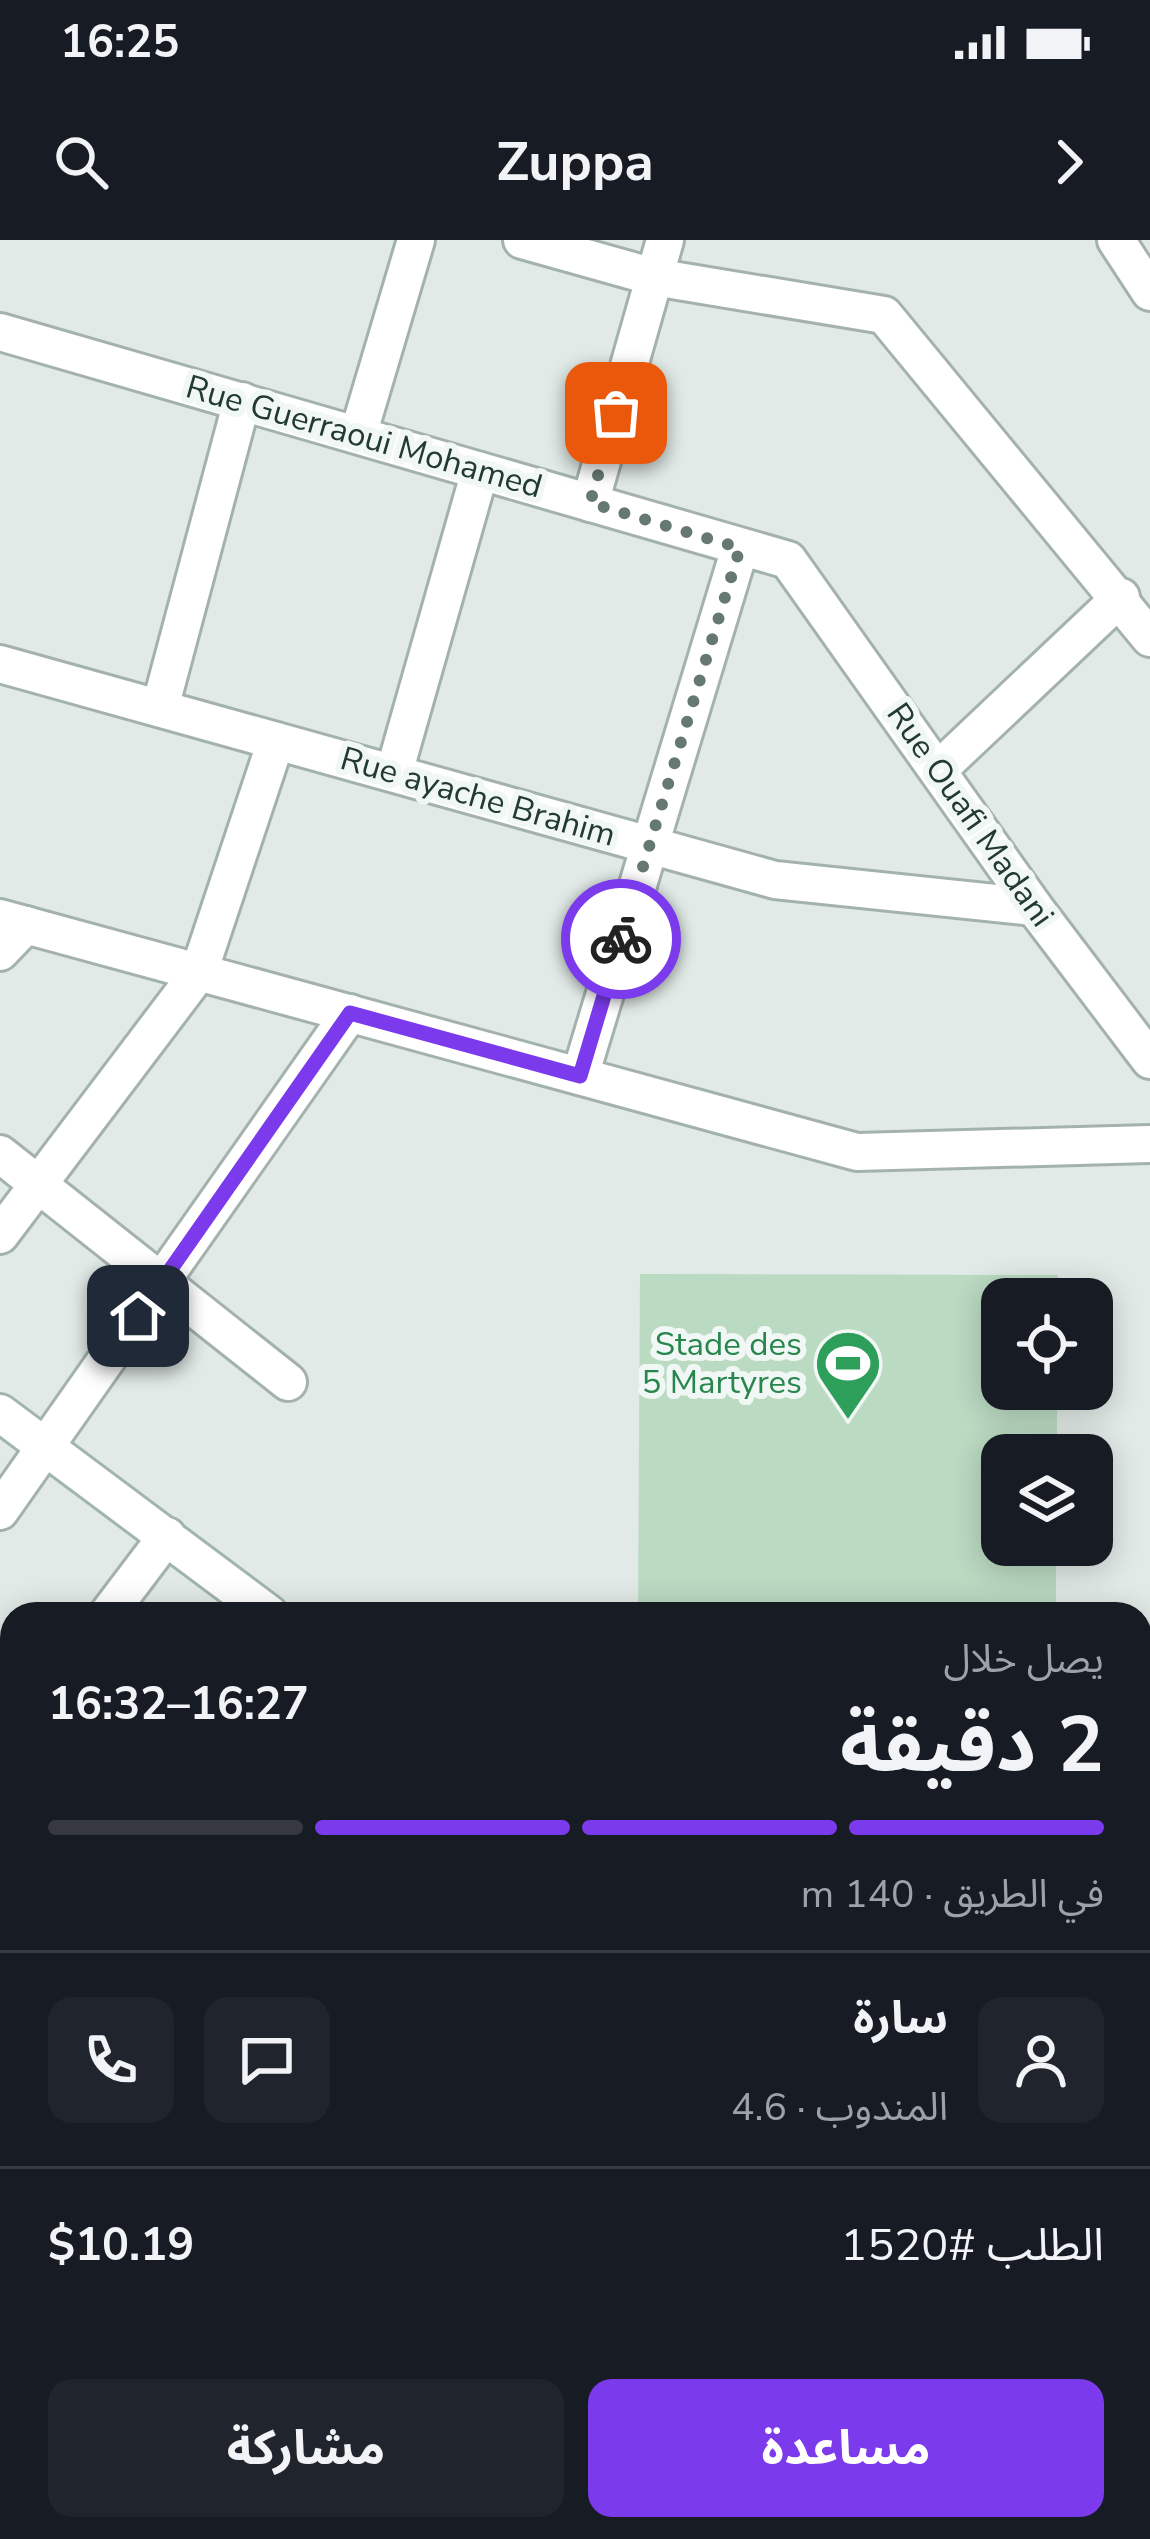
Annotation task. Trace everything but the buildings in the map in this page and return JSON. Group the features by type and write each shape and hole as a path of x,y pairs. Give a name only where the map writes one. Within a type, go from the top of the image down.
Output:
{"street":[{"path":"358,435 416,240"},
{"path":"522,240 654,277 884,315 1121,596 1150,638"},
{"path":"590,503 665,240"},
{"path":"1116,240 1150,292"},
{"name":"Rue Guerraoui Mohamed","path":"0,332 777,556 796,567"},
{"path":"160,708 242,401"},
{"path":"394,773 480,471"},
{"path":"580,1076 740,548"},
{"name":"Rue Ouafi Madani","path":"796,567 1034,907 1150,1060"},
{"path":"938,770 1121,596"},
{"name":"Rue ayache Brahim","path":"0,664 775,880 1034,907"},
{"path":"0,1235 199,972 276,741"},
{"path":"0,952 13,921 857,1152 1150,1144"},
{"path":"0,1511 49,1449 350,1013"},
{"path":"0,1154 37,1188 288,1382"},
{"path":"0,1413 253,1602"},
{"path":"117,1602 166,1536"}],"green space":[{"name":"Stade des 5 Martyres","path":"640,1274 1058,1275 981,1278 981,1410 1057,1410 1057,1434 981,1434 981,1566 1056,1566 1056,1602 638,1602"}],"way so far":[{"path":"616,413 590,503 740,548 621,939"}],"place":[{"name":"Stade des 5 Martyres","path":"848,1422"}],"route":[{"path":"138,1316 350,1013 580,1076 621,939"}]}
